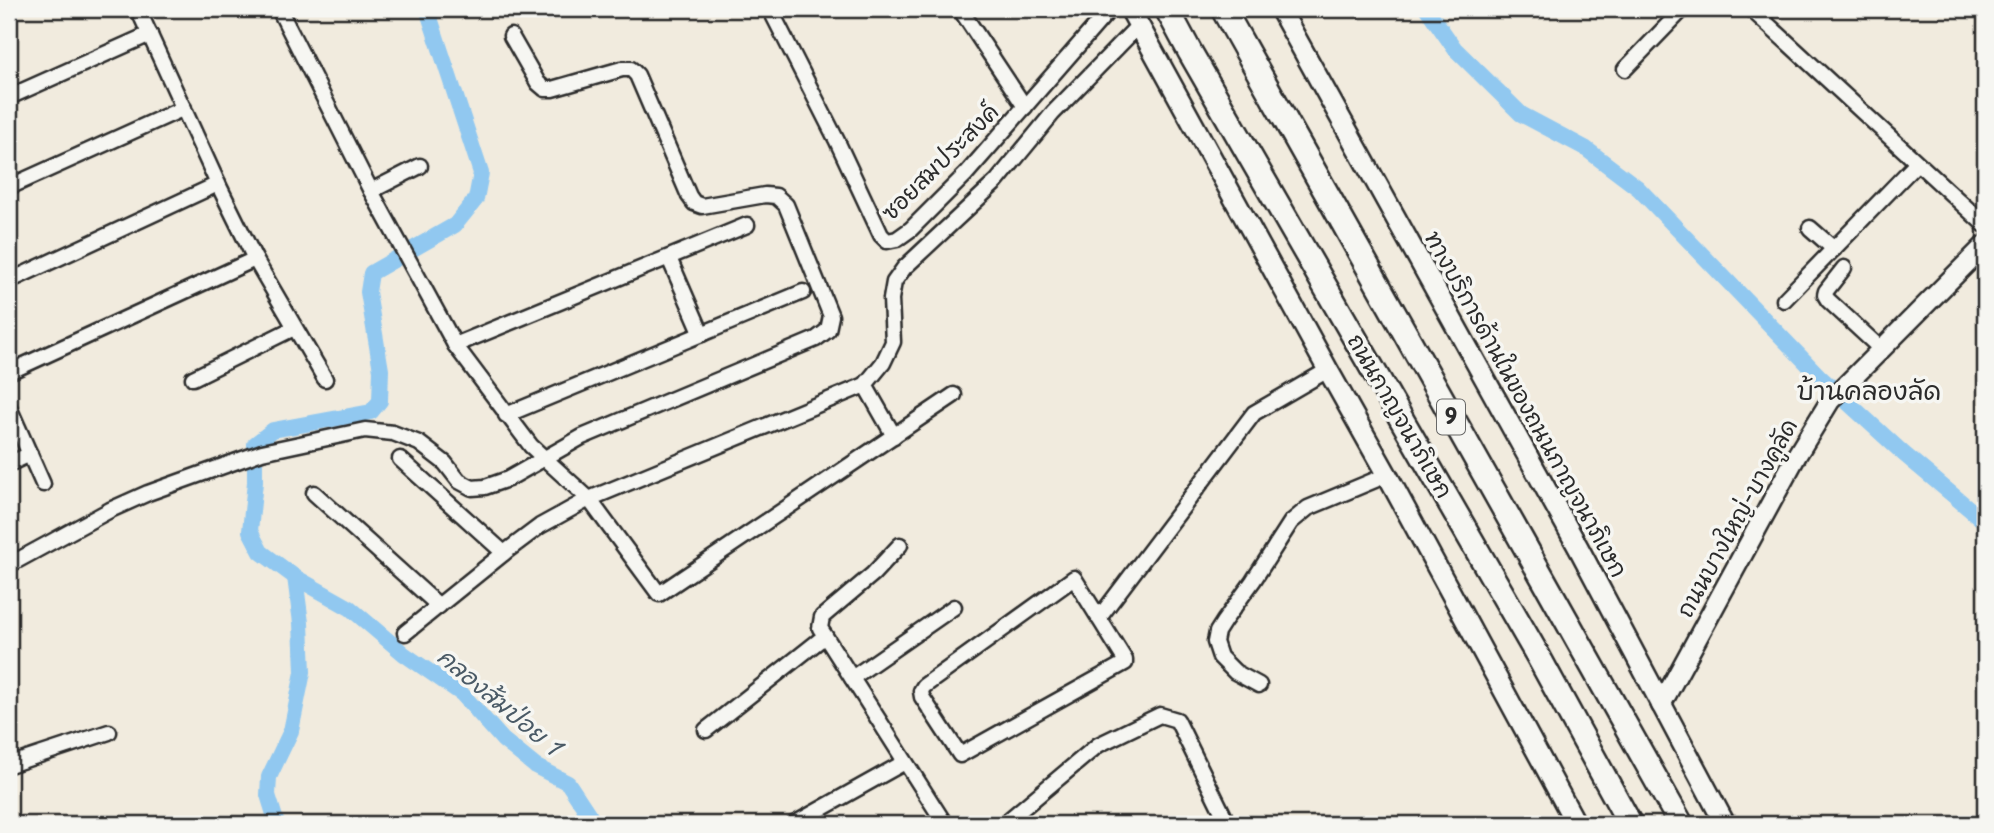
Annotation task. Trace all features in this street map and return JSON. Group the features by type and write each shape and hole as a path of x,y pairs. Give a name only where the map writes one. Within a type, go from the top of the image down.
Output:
{"highway":[{"path":"1159,9 1189,52"},
{"name":"ถนนกาญจนาภิเษก","path":"1167,9 1189,52 1538,656 1630,824"},
{"name":"ถนนกาญจนาภิเษก","path":"1223,9 1681,824"},
{"path":"1229,9 1236,33"}],"main road":[{"name":"ทางบริการด้านในของถนนกาญจนาภิเษก","path":"1280,9 1578,547 1725,824"},
{"path":"1135,17 1576,824"}],"street":[{"path":"279,9 371,191 455,345 506,415 543,458 589,499 659,594 954,395"},
{"name":"ซอยสมประสงค์","path":"770,9 881,235 887,241 897,239 911,229 966,174 1111,9"},
{"path":"960,9 1025,107"},
{"path":"1625,69 1683,9"},
{"path":"1751,9 1985,225"},
{"path":"142,10 150,34 218,184 255,259 325,379"},
{"path":"405,633 540,526 589,499 865,385 883,363 893,342 891,299 894,282 904,268 997,181 1135,17"},
{"path":"9,97 150,34"},
{"path":"9,565 129,500 262,452 365,430 393,433 419,443 445,463 459,481 472,488 485,487 509,479 582,437 816,339 828,330 831,316 786,205 776,196 765,195 702,206 694,203 637,75 631,69 545,89 538,83 511,36"},
{"path":"9,187 184,108"},
{"path":"1784,300 1917,163"},
{"path":"371,191 420,166"},
{"path":"9,281 218,184"},
{"path":"455,345 747,225"},
{"path":"1810,228 1834,249"},
{"name":"ถนนบางใหญ่-บางคูลัด","path":"1661,705 1797,455 1830,401 1985,245"},
{"path":"668,258 702,334"},
{"path":"9,372 255,259"},
{"path":"1844,268 1825,295 1881,349"},
{"path":"506,415 803,292"},
{"path":"193,378 294,328"},
{"path":"1099,618 1254,413 1328,370"},
{"path":"865,385 894,436"},
{"path":"9,407 43,484"},
{"path":"9,464 30,454"},
{"path":"400,459 504,553"},
{"path":"1259,685 1235,672 1220,657 1215,642 1217,632 1292,522 1308,508 1387,475"},
{"path":"314,493 439,606"},
{"path":"900,545 873,574 822,617 820,628 945,824"},
{"path":"1074,578 1099,618 1125,660 1124,665 964,754 957,753 922,698 921,691 924,686 1074,578"},
{"path":"852,678 954,607"},
{"path":"706,730 825,636"},
{"path":"1004,824 1098,745 1160,715 1177,720 1228,824"},
{"path":"9,765 109,732"},
{"path":"794,824 905,762"}],"waterway":[{"name":"คลองส้มป่อย 1","path":"427,9 481,173 476,199 455,225 371,273 368,292 381,370 380,401 371,412 273,430 255,444 255,482 250,531 261,552 295,577 350,608 404,654 462,694 503,740 535,766 568,783 595,824"},
{"path":"1427,9 1455,49 1521,114 1585,148 1638,188 1821,378 1904,454 1985,522"},
{"path":"277,824 268,795 269,777 291,731 303,672 301,623 295,577"}],"district":[{"name":"บ้านคลองลัด","path":"1869,391"}]}
